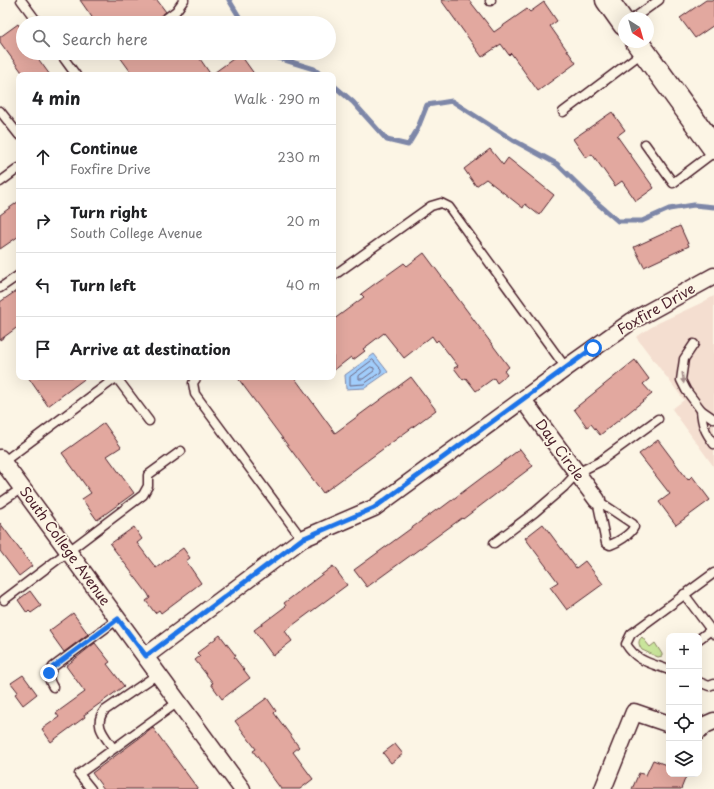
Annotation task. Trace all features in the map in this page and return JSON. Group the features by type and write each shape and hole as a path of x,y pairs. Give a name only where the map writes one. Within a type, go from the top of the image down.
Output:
{"street":[{"path":"607,0 618,16"},
{"path":"642,48 713,146"},
{"name":"Foxfire Drive","path":"146,656 302,539 374,508 632,321 714,276"},
{"name":"Day Circle","path":"523,400 597,500"},
{"name":"South College Avenue","path":"1,460 242,789"},
{"path":"603,789 634,712 666,723"},
{"path":"702,728 714,721"}],"lane":[{"path":"21,0 33,16"},
{"path":"169,16 176,11 184,0"},
{"path":"642,12 659,0"},
{"path":"563,112 640,48"},
{"path":"65,60 74,72"},
{"path":"0,111 16,132"},
{"path":"645,144 673,183 713,146"},
{"path":"0,182 16,170"},
{"path":"336,274 431,206 441,202 449,207 566,368"},
{"path":"0,288 16,277"},
{"path":"694,344 684,359 681,380 686,390 701,410 714,419"},
{"path":"1,460 113,380"},
{"path":"119,380 149,421"},
{"path":"195,380 193,383 195,394 302,539"},
{"path":"701,410 702,424 707,435 714,444"},
{"path":"494,542 535,512 564,487 577,473 599,462 658,419"},
{"path":"4,600 143,495 148,486 148,475 181,451"},
{"path":"0,503 22,488"},
{"path":"597,500 632,524 634,527 632,531 614,544 610,545 606,543 597,500"},
{"path":"667,669 632,654 626,644 631,634 714,573"},
{"path":"684,594 712,632 702,637"},
{"path":"53,687 49,680 49,673 53,667 118,619"},
{"path":"661,666 666,663"},
{"path":"113,748 100,727 100,716 104,711 158,674"},
{"path":"702,683 709,686 714,684"},
{"path":"91,789 79,774 178,702"}],"shaded area":[{"path":"714,296 714,467 672,409 684,400 636,337 658,323"}],"green space":[{"path":"642,637 650,647 655,643 662,656 658,657 642,650 639,640"}],"water":[{"path":"374,354 388,372 365,388 346,389 345,375"}],"building":[{"path":"80,0 157,0 166,12 160,16 91,16"},
{"path":"441,0 469,0 494,32 527,9 530,12 544,2 557,21 550,26 576,63 538,91 511,53 509,55 501,44 482,57"},
{"path":"706,0 714,0 714,25 695,38 680,18"},
{"path":"16,25 16,60 39,60 48,72 22,72 0,42 0,37"},
{"path":"122,60 201,60 209,72 131,72"},
{"path":"232,60 244,60 253,72 215,72"},
{"path":"612,112 625,130 617,136 654,188 636,201 622,181 615,186 592,154 586,158 573,139"},
{"path":"490,149 503,165 508,158 554,195 539,215 525,204 523,208 486,179 476,186 464,169"},
{"path":"16,203 16,238 0,249 0,215"},
{"path":"680,226 689,246 644,267 634,247"},
{"path":"424,253 509,367 504,371 507,375 497,383 494,378 476,391 466,378 463,380 454,368 458,366 438,340 436,342 432,336 404,358 384,333 363,349 365,351 353,360 351,357 336,369 336,318 364,297 361,294 404,263 407,266"},
{"path":"16,291 16,328 0,340 0,302"},
{"path":"635,360 649,379 643,384 652,394 600,435 591,424 587,427 574,409"},
{"path":"411,377 436,410 323,493 239,380 296,380 335,433"},
{"path":"30,380 83,380 48,406"},
{"path":"104,423 121,447 107,456 134,493 97,520 82,499 91,493 62,453"},
{"path":"658,440 688,480 692,476 710,500 676,525 659,502 670,494 639,454"},
{"path":"520,449 533,466 463,519 462,518 367,587 354,570 439,508 440,509"},
{"path":"0,523 32,566 19,576 0,551"},
{"path":"543,524 576,568 585,561 603,584 567,610 550,587 558,582 525,538"},
{"path":"134,527 142,539 137,543 156,568 183,548 190,558 186,561 201,583 161,613 159,610 155,613 146,601 150,598 148,594 110,544"},
{"path":"333,566 347,585 285,631 292,641 273,656 254,630 286,606 284,603"},
{"path":"30,591 41,606 31,613 29,611 27,613 18,600"},
{"path":"73,613 88,634 64,652 49,631"},
{"path":"220,635 250,678 222,699 211,684 213,683 195,660 200,656 197,653"},
{"path":"95,643 110,662 107,664 124,686 84,715 85,717 51,742 42,729 59,717 56,713 85,692 66,666"},
{"path":"23,675 37,694 23,705 15,694 18,692 11,683"},
{"path":"267,698 276,711 274,713 299,747 293,752 313,779 300,789 281,789 253,751 256,749 235,721"},
{"path":"153,728 198,789 104,789 92,773"},
{"path":"395,744 403,754 391,763 383,753"},
{"path":"653,760 666,765 666,777 686,777 681,789 632,789 639,773 646,775"}],"waterway":[{"path":"229,0 239,16"},
{"path":"285,60 314,69 318,72"},
{"path":"336,88 353,102 387,140 408,145 417,130 427,105 452,101 513,140 557,164 618,221 642,221 669,209 694,205 714,207"}],"route":[{"path":"49,673 53,667 118,619 146,656 302,539 374,508 593,348"}]}
